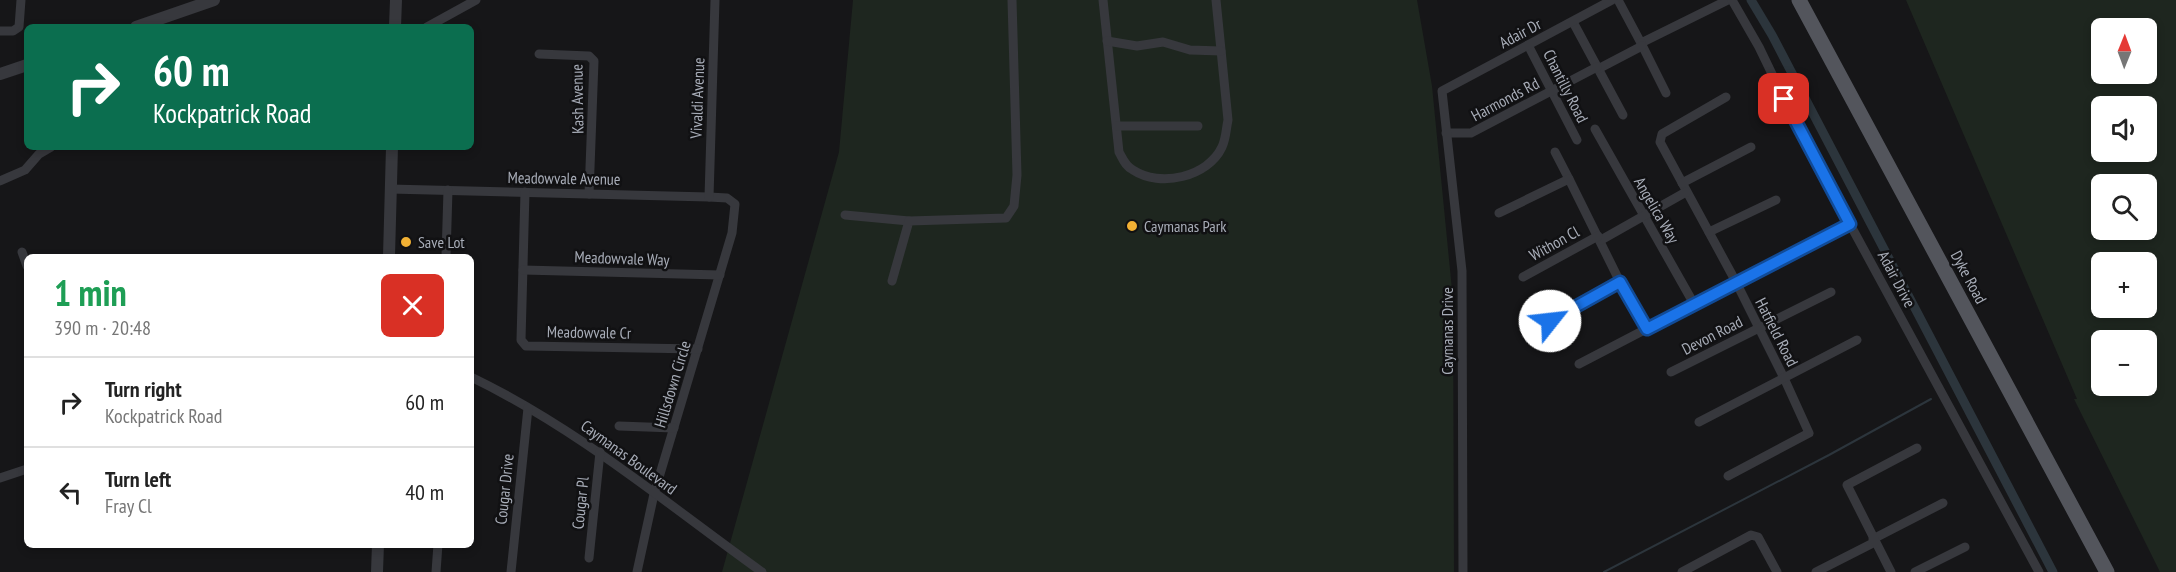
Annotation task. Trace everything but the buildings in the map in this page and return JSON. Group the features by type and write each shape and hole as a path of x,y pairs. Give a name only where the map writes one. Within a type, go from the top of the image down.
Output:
{"main road":[{"name":"Dyke Road","path":"1799,0 2107,572"}],"street":[{"path":"0,31 13,31 19,27 21,0"},
{"path":"144,24 199,2 214,0"},
{"path":"395,24 396,0"},
{"path":"432,24 476,0"},
{"name":"Vivaldi Avenue","path":"709,197 715,0"},
{"path":"845,214 909,221 1006,218 1014,206 1017,175 1012,0"},
{"path":"1103,0 1119,152 1126,165 1134,171 1154,178 1171,179 1203,169 1222,148 1228,120 1216,0"},
{"name":"Adair Dr","path":"1442,92 1612,0"},
{"path":"1618,0 1666,93"},
{"name":"Harmonds Rd","path":"1446,133 1471,133 1730,0"},
{"name":"Adair Drive","path":"1730,0 1759,47 1801,134 2035,571"},
{"path":"1573,22 1623,115"},
{"path":"1107,41 1137,46 1163,42 1190,50 1221,51"},
{"name":"Chantilly Road","path":"1528,45 1577,140"},
{"name":"Kash Avenue","path":"539,54 589,56 594,61 589,194"},
{"path":"0,74 24,66"},
{"name":"Caymanas Drive","path":"1442,92 1462,271 1463,572"},
{"name":"Hatfield Road","path":"1726,97 1662,134 1660,142 1736,282 1809,433 1728,476"},
{"path":"1116,126 1198,126"},
{"name":"Angelica Way","path":"1595,129 1643,218 1694,304"},
{"name":"Withon Cl","path":"1523,277 1643,218 1684,187 1751,147"},
{"path":"0,181 26,170 39,154 46,150"},
{"path":"389,254 392,150"},
{"path":"1555,152 1620,282 1647,329"},
{"path":"1499,213 1569,179"},
{"name":"Meadowvale Avenue","path":"390,189 709,197 727,198 735,204"},
{"path":"446,254 448,190"},
{"name":"Meadowvale Cr","path":"525,192 521,340 526,346 698,349"},
{"path":"1709,232 1776,200"},
{"name":"Hillsdown Circle","path":"637,572 654,494 732,233 735,204"},
{"path":"892,282 909,221"},
{"path":"1579,364 1850,224"},
{"path":"22,252 24,258"},
{"name":"Meadowvale Way","path":"523,270 720,275"},
{"path":"1550,321 1620,282"},
{"name":"Devon Road","path":"1671,372 1831,292"},
{"path":"1699,422 1857,340"},
{"name":"Caymanas Boulevard","path":"474,379 564,428 600,452 762,572"},
{"name":"Cougar Drive","path":"511,572 528,408"},
{"path":"619,426 674,428"},
{"path":"1891,572 1847,485 1917,448"},
{"name":"Cougar Pl","path":"589,558 600,452"},
{"path":"0,478 24,470"},
{"path":"1816,572 1943,503"},
{"path":"1682,572 1751,535 1758,537 1777,572"},
{"path":"1916,572 1965,547"},
{"path":"377,572 378,548"},
{"path":"436,572 438,548"}],"shaded area":[{"name":"Caymanas Park","path":"853,0 1417,0 1432,86 1453,300 1454,572 722,572 839,152"},
{"path":"1906,0 2176,0 2176,572 2160,572 2074,399 2077,399"}],"waterway":[{"path":"1751,0 1772,35 2053,572"},
{"path":"1604,572 1829,455 1931,399"}],"place":[{"name":"Caymanas Park","path":"1132,226"},
{"name":"Save Lot","path":"406,242"}],"route":[{"path":"1550,321 1620,282 1647,329 1850,224 1784,99"}]}
